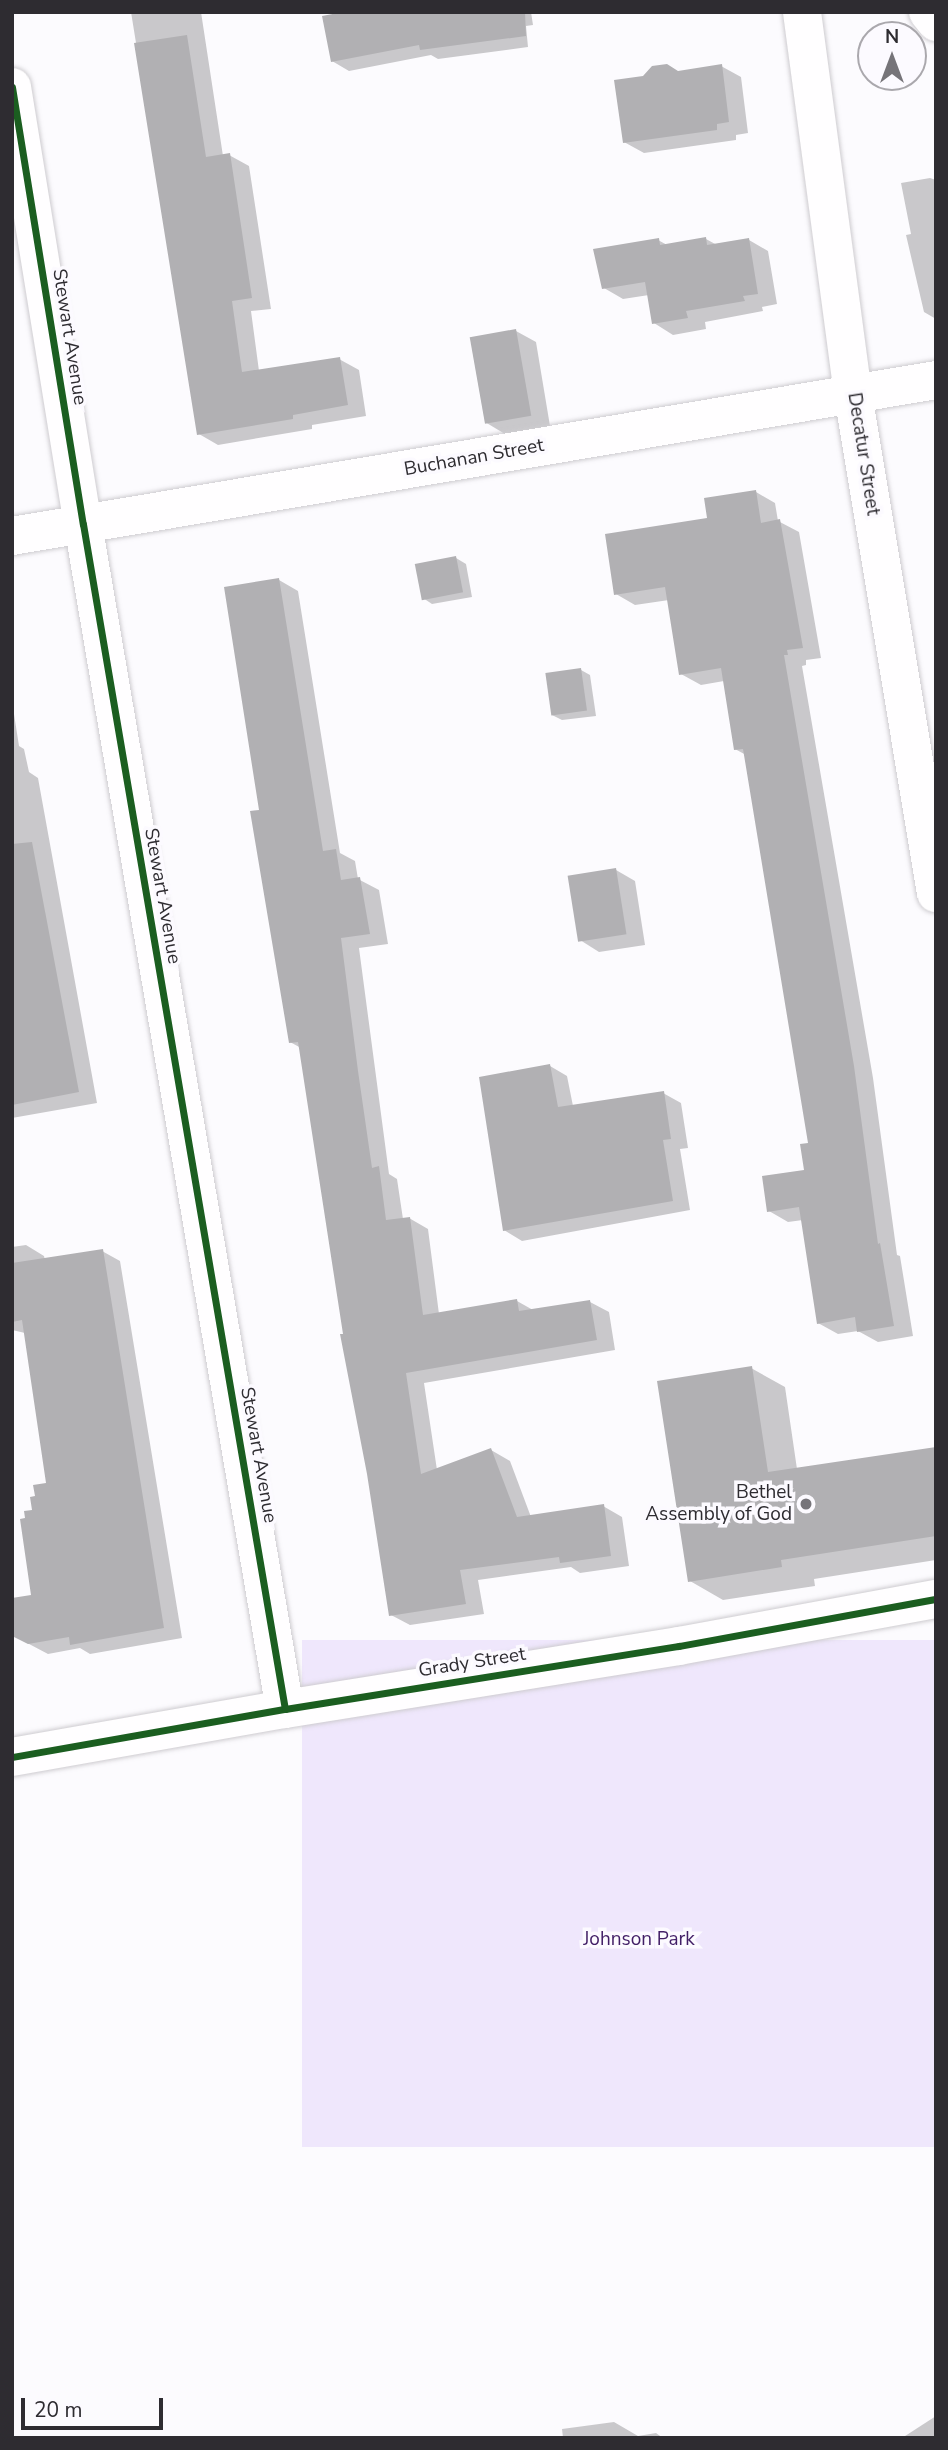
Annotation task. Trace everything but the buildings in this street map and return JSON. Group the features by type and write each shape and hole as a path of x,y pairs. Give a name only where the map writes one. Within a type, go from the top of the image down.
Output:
{"street":[{"name":"Decatur Street","path":"802,12 853,394 936,893"},
{"path":"928,12 936,22"},
{"name":"Stewart Avenue","path":"12,87 83,524 285,1709"},
{"name":"Buchanan Street","path":"12,536 936,380"},
{"name":"Grady Street","path":"12,1757 285,1709 680,1647 936,1599"}],"green space":[{"name":"Johnson Park","path":"302,1640 936,1640 936,2147 302,2147"}],"cycle path":[{"path":"12,87 83,524 285,1709"},
{"path":"12,1757 285,1709 679,1646 936,1599"}],"place":[{"name":"Bethel Assembly of God","path":"806,1504"}]}
